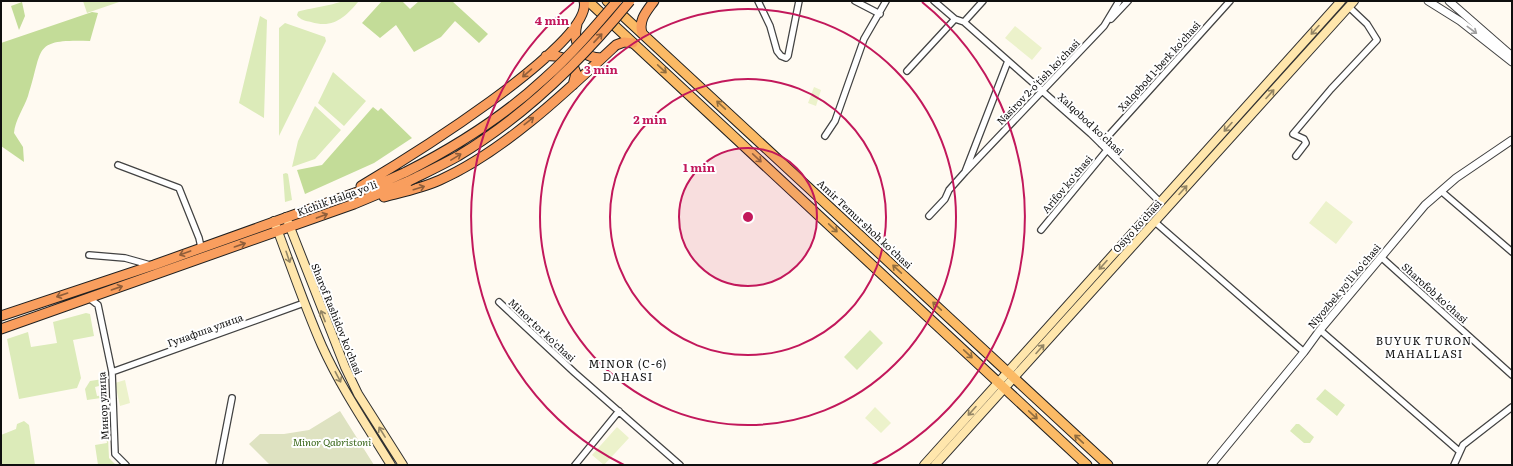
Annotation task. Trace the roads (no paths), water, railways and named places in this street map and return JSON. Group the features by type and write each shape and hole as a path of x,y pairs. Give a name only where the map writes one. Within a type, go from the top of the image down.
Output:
{"highway":[{"path":"347,195 503,94 546,56 577,24 584,12 584,1"},
{"name":"Kichik Halqa yo'li","path":"1,316 150,266 347,195 407,177 460,142 531,91 568,56 617,1"},
{"name":"Kichik Halqa yo'li","path":"1,329 354,204 407,177 465,152 537,99 590,47 630,1"},
{"path":"642,33 641,22 652,3"},
{"path":"577,24 575,38 580,50 590,57 602,58"},
{"path":"354,204 410,190 442,179 508,138 572,86 616,45 624,42 633,43"},
{"path":"546,56 558,56 570,62 576,73 572,86"},
{"path":"46,300 51,312"}],"main road":[{"path":"588,1 1087,465"},
{"name":"Amir Temur shoh ko'chasi","path":"607,1 1108,465"},
{"name":"Osiyo ko'chasi","path":"924,465 1010,375 1160,202 1341,1"},
{"name":"Osiyo ko'chasi","path":"1010,375 1155,222 1352,4"},
{"path":"731,133 740,123"},
{"name":"Sharof Rashidov ko'chasi","path":"286,217 345,367 358,394 403,465"},
{"name":"Sharof Rashidov ko'chasi","path":"274,221 304,303 335,373 391,465"},
{"path":"908,298 914,295 916,287"},
{"name":"Osiyo ko'chasi","path":"936,465 1001,385"}],"street":[{"path":"758,1 770,26 777,51 784,57 788,56 799,1"},
{"path":"855,1 880,14"},
{"path":"825,136 835,121 864,39 880,14 886,1"},
{"name":"Xalqobod ko'chasi","path":"934,1 955,19 964,22 1042,90 1101,144 1160,202"},
{"path":"964,22 983,1"},
{"name":"Nasirov 2-o'tish ko'chasi","path":"965,172 1104,26 1119,1"},
{"path":"1104,26 1128,1"},
{"name":"Xalqobod 1-berk ko'chasi","path":"1101,144 1230,1"},
{"path":"1428,1 1512,62"},
{"path":"1449,1 1512,56"},
{"path":"1296,156 1306,143 1304,139 1294,134 1331,89 1377,40 1352,4"},
{"path":"1449,15 1455,14 1456,7"},
{"path":"908,71 955,19"},
{"path":"930,216 945,199 949,190 965,172 1008,61"},
{"name":"Niyozbek yo'li ko'chasi","path":"1211,465 1304,352 1320,330 1425,205 1456,178 1512,140"},
{"name":"Arifov ko‘chasi","path":"1041,230 1107,150"},
{"path":"118,165 179,188 199,238 201,247"},
{"path":"1440,191 1512,252"},
{"path":"1155,222 1304,352"},
{"path":"89,255 130,259 150,266"},
{"name":"Sharofob ko'chasi","path":"1381,257 1512,374"},
{"name":"Минор улица","path":"89,298 98,305 112,372 115,454 126,465"},
{"name":"Minor tor ko'chasi","path":"499,302 575,373 680,465"},
{"name":"Гунафша улица","path":"112,372 304,303"},
{"path":"1320,330 1459,451"},
{"path":"219,465 232,398"},
{"path":"1454,465 1459,451 1465,444 1512,407"},
{"path":"576,465 619,411"}],"district":[{"name":"BUYUK TURON MAHALLASI","path":"1424,347"},
{"name":"MINOR (C-6) DAHASI","path":"628,370"}],"park label":[{"name":"Minor Qabristoni","path":"332,442"}]}
